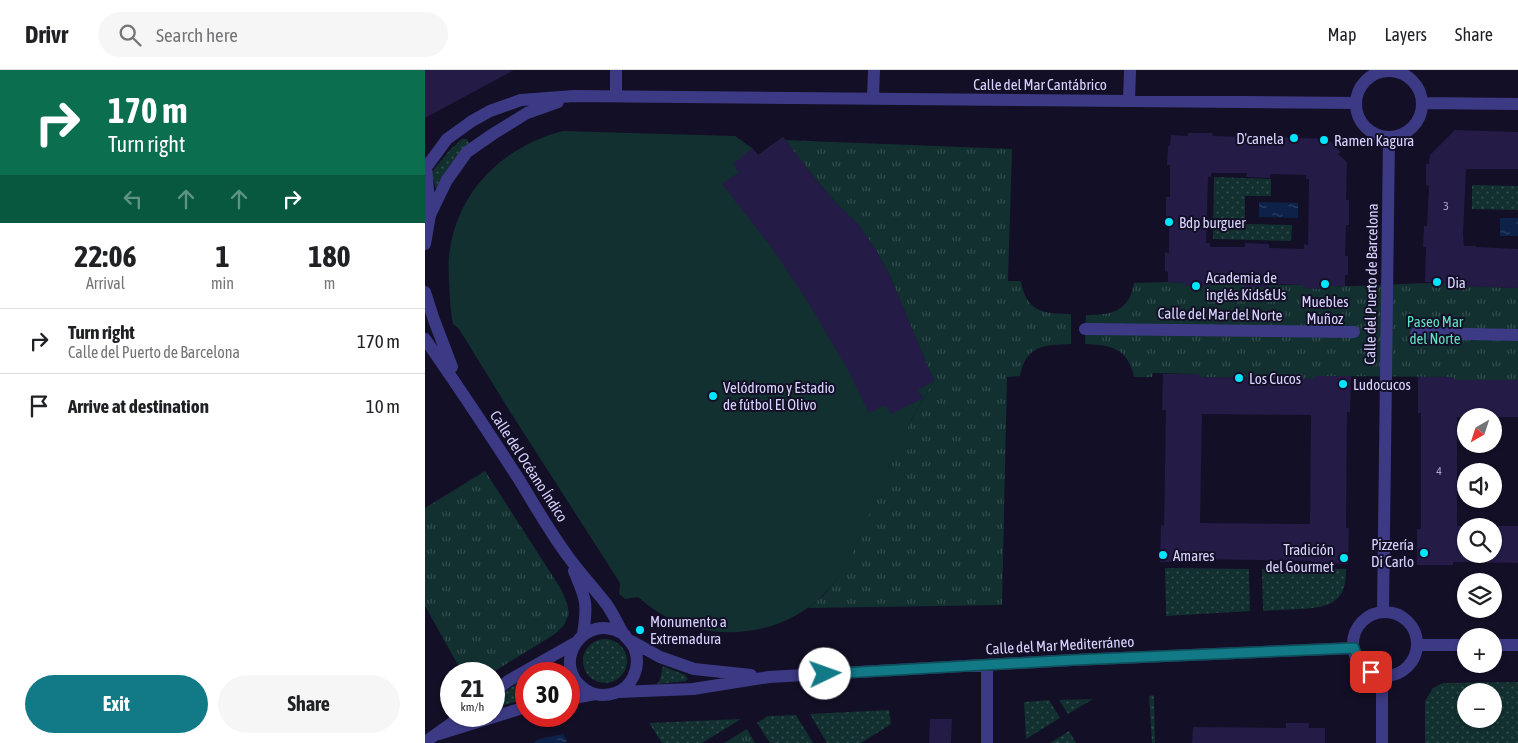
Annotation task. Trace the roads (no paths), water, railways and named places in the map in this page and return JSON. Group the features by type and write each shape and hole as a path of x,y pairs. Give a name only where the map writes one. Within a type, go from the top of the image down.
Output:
{"street":[{"path":"616,70 616,96"},
{"path":"873,98 874,70"},
{"path":"1129,101 1130,70"},
{"path":"1389,70 1400,72 1409,77 1418,89 1422,103 1421,114 1416,123 1400,135 1389,137 1377,135 1368,130 1361,122 1357,113 1356,103 1357,93 1369,77 1378,72 1389,70"},
{"name":"Calle del Mar Cantábrico","path":"430,216 447,180 467,152 527,113 574,96"},
{"name":"Calle del Mar Cantábrico","path":"425,244 430,216 426,168 447,139 472,121 490,111 521,100 574,96 616,96 1356,103"},
{"path":"1422,103 1518,104"},
{"name":"Calle del Puerto de Barcelona","path":"1383,612 1389,137"},
{"name":"Calle del Océano Índico","path":"425,292 445,353 464,394"},
{"name":"Calle del Mar del Norte","path":"1085,329 1354,332"},
{"path":"1416,334 1518,334"},
{"name":"Calle del Océano Índico","path":"425,339 464,394 567,555 609,607 627,638"},
{"name":"Calle del Océano Índico","path":"567,555 585,595 586,614 579,639"},
{"path":"1383,612 1404,618 1414,631 1417,645 1415,655 1410,664 1394,675 1382,676 1371,672 1357,658 1354,638 1357,628 1364,620 1372,615 1383,612"},
{"path":"505,685 597,628 619,631 635,649 637,659 633,679 618,692 607,695 595,694 580,697"},
{"name":"Calle del Mar Mediterráneo","path":"627,638 660,657 694,670 769,677"},
{"path":"579,639 571,653 570,664 572,674 577,683 585,690 595,694"},
{"path":"1417,645 1457,644"},
{"path":"1502,645 1518,645"},
{"name":"Calle del Mar Mediterráneo","path":"618,692 693,689 769,677 1354,648"},
{"path":"987,665 987,743"},
{"path":"1382,676 1382,743"},
{"path":"439,734 515,710"},
{"path":"425,742 448,727"}],"water":[{"path":"1259,202 1298,203 1298,218 1259,217"},
{"path":"1500,218 1518,218 1518,236 1500,236"},
{"path":"563,734 567,741 564,743 533,743 539,739"}],"place":[{"name":"D'canela","path":"1294,138"},
{"name":"Ramen Kagura","path":"1324,140"},
{"name":"Bdp burguer","path":"1169,222"},
{"name":"Dia","path":"1437,282"},
{"name":"Muebles Muñoz","path":"1325,284"},
{"name":"Academia de inglés Kids&Us","path":"1196,286"},
{"name":"Los Cucos","path":"1239,378"},
{"name":"Ludocucos","path":"1343,384"},
{"name":"Velódromo y Estadio de fútbol El Olivo","path":"713,396"},
{"name":"Pizzería Di Carlo","path":"1424,553"},
{"name":"Amares","path":"1163,555"},
{"name":"Tradición del Gourmet","path":"1344,558"},
{"name":"Monumento a Extremadura","path":"640,630"}],"park label":[{"name":"Paseo Mar del Norte","path":"1435,330"}]}
